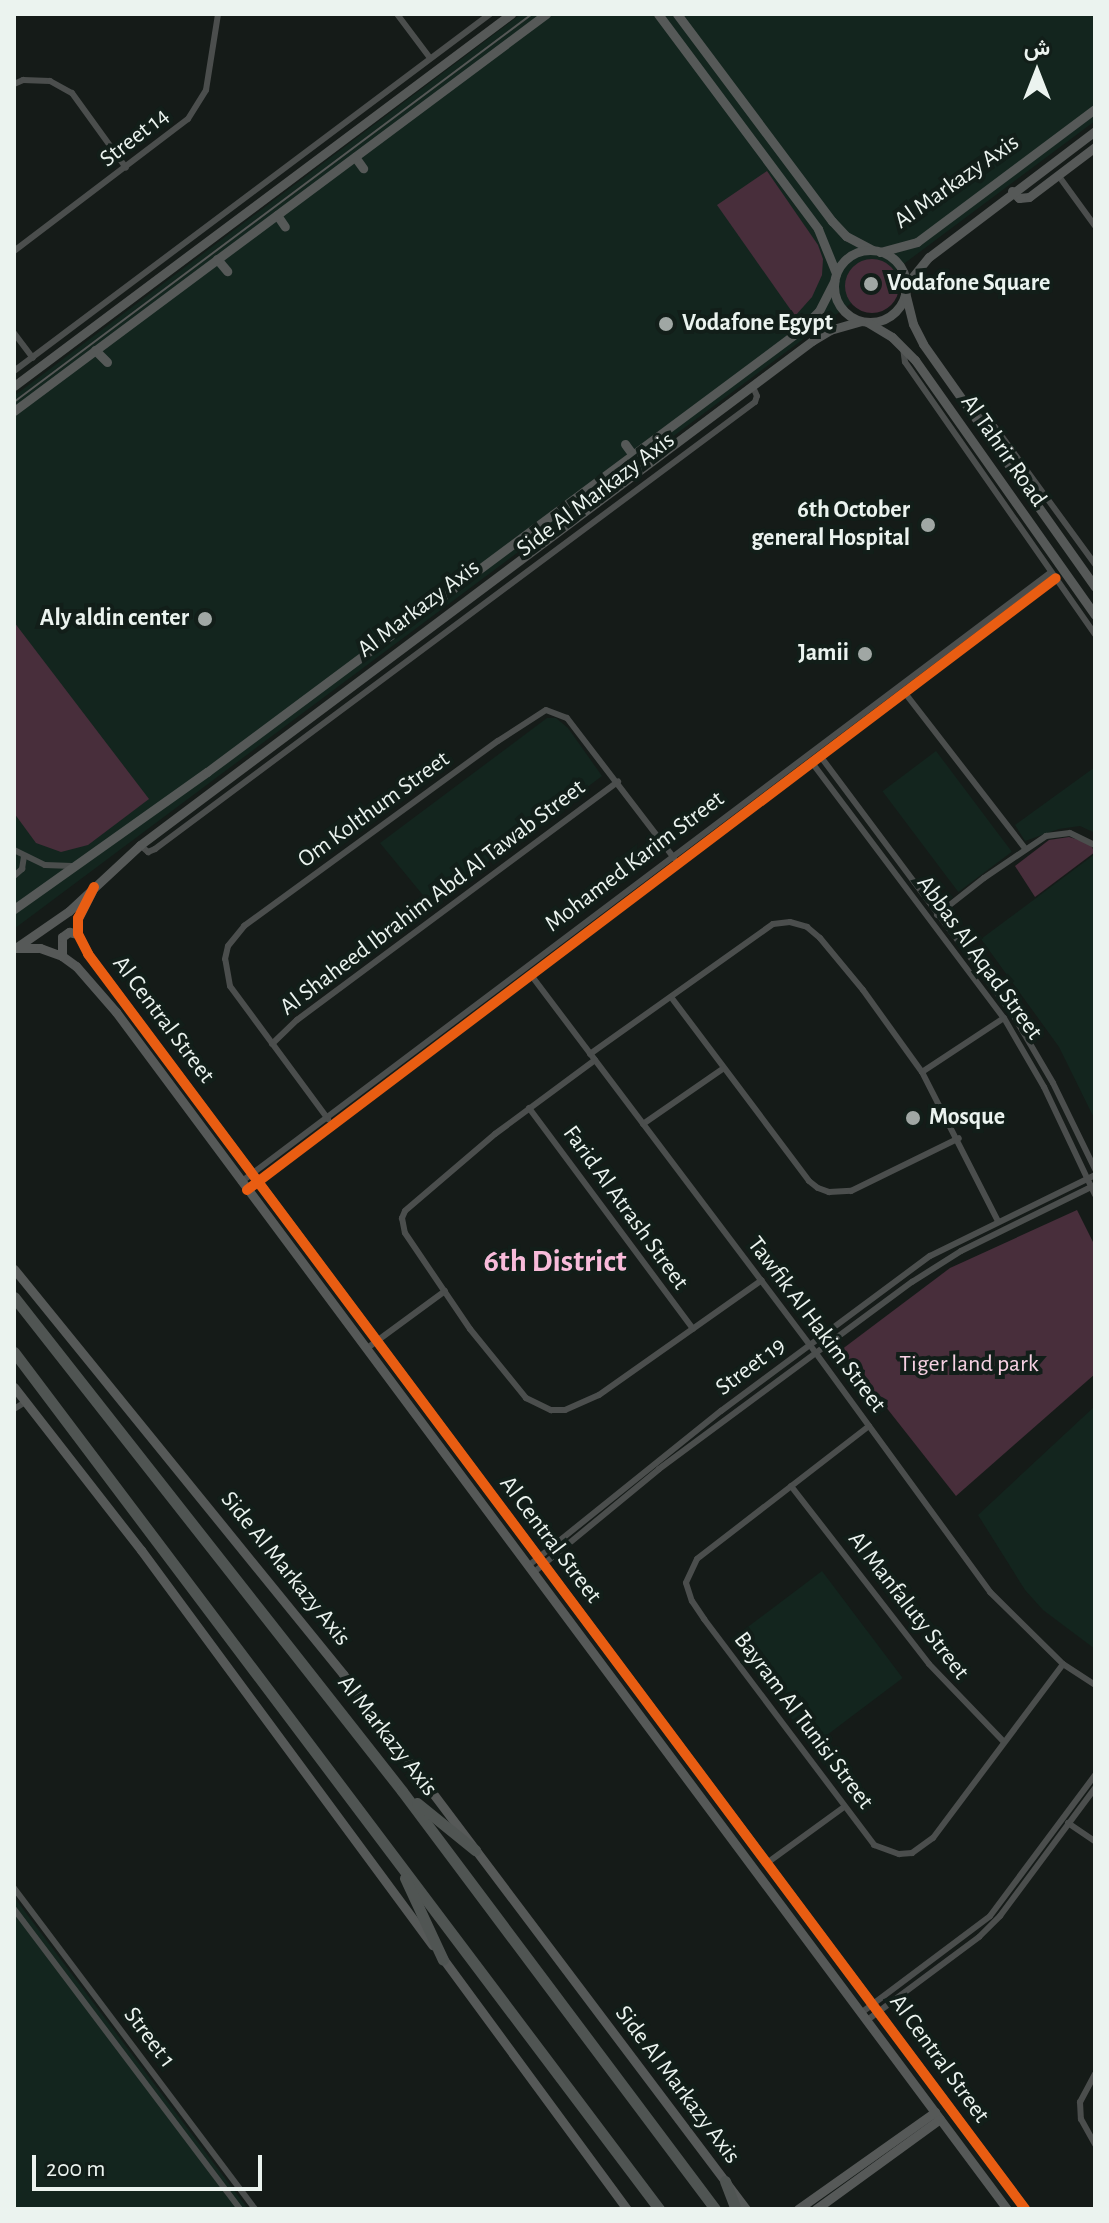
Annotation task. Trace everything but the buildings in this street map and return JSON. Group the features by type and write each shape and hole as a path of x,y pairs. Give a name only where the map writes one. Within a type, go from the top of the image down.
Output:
{"highway":[{"name":"Al Markazy Axis","path":"14,1297 402,1791 715,2209"},
{"path":"14,1352 659,2209"},
{"path":"402,1791 475,1850"},
{"path":"394,1856 443,1960"},
{"path":"725,2181 736,2209"}],"main road":[{"path":"14,386 511,14"},
{"path":"14,411 546,14"},
{"path":"658,14 818,229 835,277 840,306 864,322 882,320 895,312 906,289 898,264 846,236 832,221 677,14"},
{"path":"706,78 719,69"},
{"name":"Al Markazy Axis","path":"876,251 917,242 1095,109"},
{"name":"Al Markazy Axis","path":"906,289 924,262 1012,191 1095,131"},
{"path":"1012,191 1026,198 1095,147"},
{"path":"355,157 363,168"},
{"path":"290,165 297,175"},
{"path":"983,193 986,201 994,206"},
{"path":"277,215 285,227"},
{"path":"835,277 854,254 876,251"},
{"path":"217,259 227,271"},
{"name":"Al Markazy Axis","path":"14,909 449,592 803,328 819,311 835,277"},
{"name":"Al Tahrir Road","path":"906,289 920,338 1095,587"},
{"name":"Al Markazy Axis","path":"14,949 56,922 140,845 820,335 864,322"},
{"name":"Al Tahrir Road","path":"864,322 903,348 1095,615"},
{"path":"903,348 909,336 920,338"},
{"path":"43,350 50,359"},
{"path":"95,350 107,362"},
{"path":"625,444 633,455"},
{"path":"1030,541 1046,548"},
{"path":"449,592 450,602 459,607"},
{"path":"420,613 429,618 432,627"},
{"path":"14,949 40,948 62,956 62,937 69,932 78,934 80,909 94,887"},
{"name":"Al Central Street","path":"78,934 88,954 1025,2209"},
{"name":"Al Central Street","path":"62,956 76,966 116,1012 1007,2209"},
{"name":"Side Al Markazy Axis","path":"14,1269 275,1587 746,2209"},
{"path":"14,1387 141,1550 627,2209"},
{"path":"798,2209 937,2116"},
{"path":"816,2209 937,2116"}],"street":[{"name":"Street 14","path":"14,251 175,131 198,105 211,73 218,14"},
{"path":"397,14 430,58"},
{"path":"14,371 490,14"},
{"path":"14,84 23,80 50,81 72,93 126,168"},
{"path":"1058,175 1095,226"},
{"path":"14,333 33,358"},
{"path":"903,348 905,362 1095,634"},
{"name":"Side Al Markazy Axis","path":"140,845 148,852 155,849 755,402 757,396 753,387"},
{"path":"972,414 993,423 1095,564"},
{"name":"Mohamed Karim Street","path":"255,1177 1054,575"},
{"path":"903,690 1025,848"},
{"name":"Om Kolthum Street","path":"328,1119 230,986 225,973 228,946 244,926 542,711 555,711 567,718 676,861"},
{"name":"Abbas Al Aqad Street","path":"819,754 1034,1048 1095,1172"},
{"name":"Abbas Al Aqad Street","path":"810,761 1004,1018 1044,1087 1095,1195"},
{"name":"Al Shaheed Ibrahim Abd Al Tawab Street","path":"272,1044 297,1020 618,782"},
{"path":"931,921 1025,848 1046,836 1063,832 1079,835 1095,845"},
{"path":"14,850 24,857 52,866 76,865"},
{"path":"14,876 22,869 24,857"},
{"path":"897,875 905,869"},
{"path":"762,1280 599,1395 579,1406 551,1410 538,1406 520,1392 405,1233 402,1218 405,1211 529,1108 671,997 773,924 798,924 820,938 922,1072 959,1138 998,1221"},
{"name":"Mohamed Karim Street","path":"244,1186 328,1119 528,972"},
{"name":"Tawfik Al Hakim Street","path":"528,972 762,1280 990,1592 1063,1664 1095,1685"},
{"path":"671,997 809,1181 829,1192 851,1191 959,1138"},
{"path":"922,1072 1004,1018"},
{"path":"643,1124 724,1068"},
{"name":"Farid Al Atrash Street","path":"529,1108 693,1329"},
{"name":"Street 19","path":"540,1562 652,1465 930,1256 1087,1179 1095,1172"},
{"name":"Street 19","path":"530,1569 659,1469 936,1265 1093,1186"},
{"path":"366,1349 445,1291"},
{"path":"14,1409 25,1402"},
{"name":"Bayram Al Tunisi Street","path":"869,1426 697,1559 688,1573 688,1592 844,1807 879,1849 899,1854 912,1853 933,1838 1063,1664"},
{"name":"Al Manfaluty Street","path":"791,1486 929,1664 1004,1742"},
{"path":"1067,1822 1095,1775"},
{"path":"864,2017 985,1931 1095,1788"},
{"path":"767,1863 844,1807"},
{"path":"1067,1822 1095,1841"},
{"name":"Street 1","path":"14,1888 255,2209"},
{"name":"Street 1","path":"14,1909 240,2209"},
{"path":"64,1975 74,1968"},
{"path":"1095,2074 1080,2102 1081,2119 1095,2144"}],"shaded area":[{"path":"521,14 1095,14 1095,121 14,929 14,396"},
{"path":"547,718 556,718 568,728 602,776 431,905 380,843"},
{"path":"936,751 1012,852 958,892 882,791"},
{"path":"1095,767 1095,833 1080,826 1059,829 1025,841 1015,825"},
{"path":"1095,854 1095,1120 1059,1047 981,939"},
{"path":"1095,1406 1095,1649 1043,1610 1025,1590 978,1515"},
{"path":"822,1571 903,1678 812,1746 732,1639"},
{"path":"14,1897 248,2209 14,2209"}],"green space":[{"path":"767,171 818,245 823,259 822,275 812,297 795,316 717,205"},
{"path":"872,259 891,267 899,286 891,305 872,313 853,305 845,286 853,267"},
{"path":"14,622 149,799 88,845 61,852 36,843 14,813"},
{"path":"1069,837 1089,843 1095,852 1035,897 1015,866 1049,840"},
{"name":"Tiger land park","path":"1077,1210 1095,1246 1095,1374 956,1496 841,1350 950,1268"}],"railway":[{"path":"14,402 532,14"}],"cycle path":[{"path":"247,1190 1056,578"},
{"path":"94,887 78,918 78,934 88,954 1025,2209"}],"place":[{"name":"Vodafone Square","path":"871,284"},
{"name":"Vodafone Egypt","path":"666,324"},
{"name":"6th October general Hospital","path":"928,525"},
{"name":"Aly aldin center","path":"205,619"},
{"name":"Jamii","path":"865,654"},
{"name":"Mosque","path":"913,1118"}],"district":[{"name":"6th District","path":"555,1261"}]}
